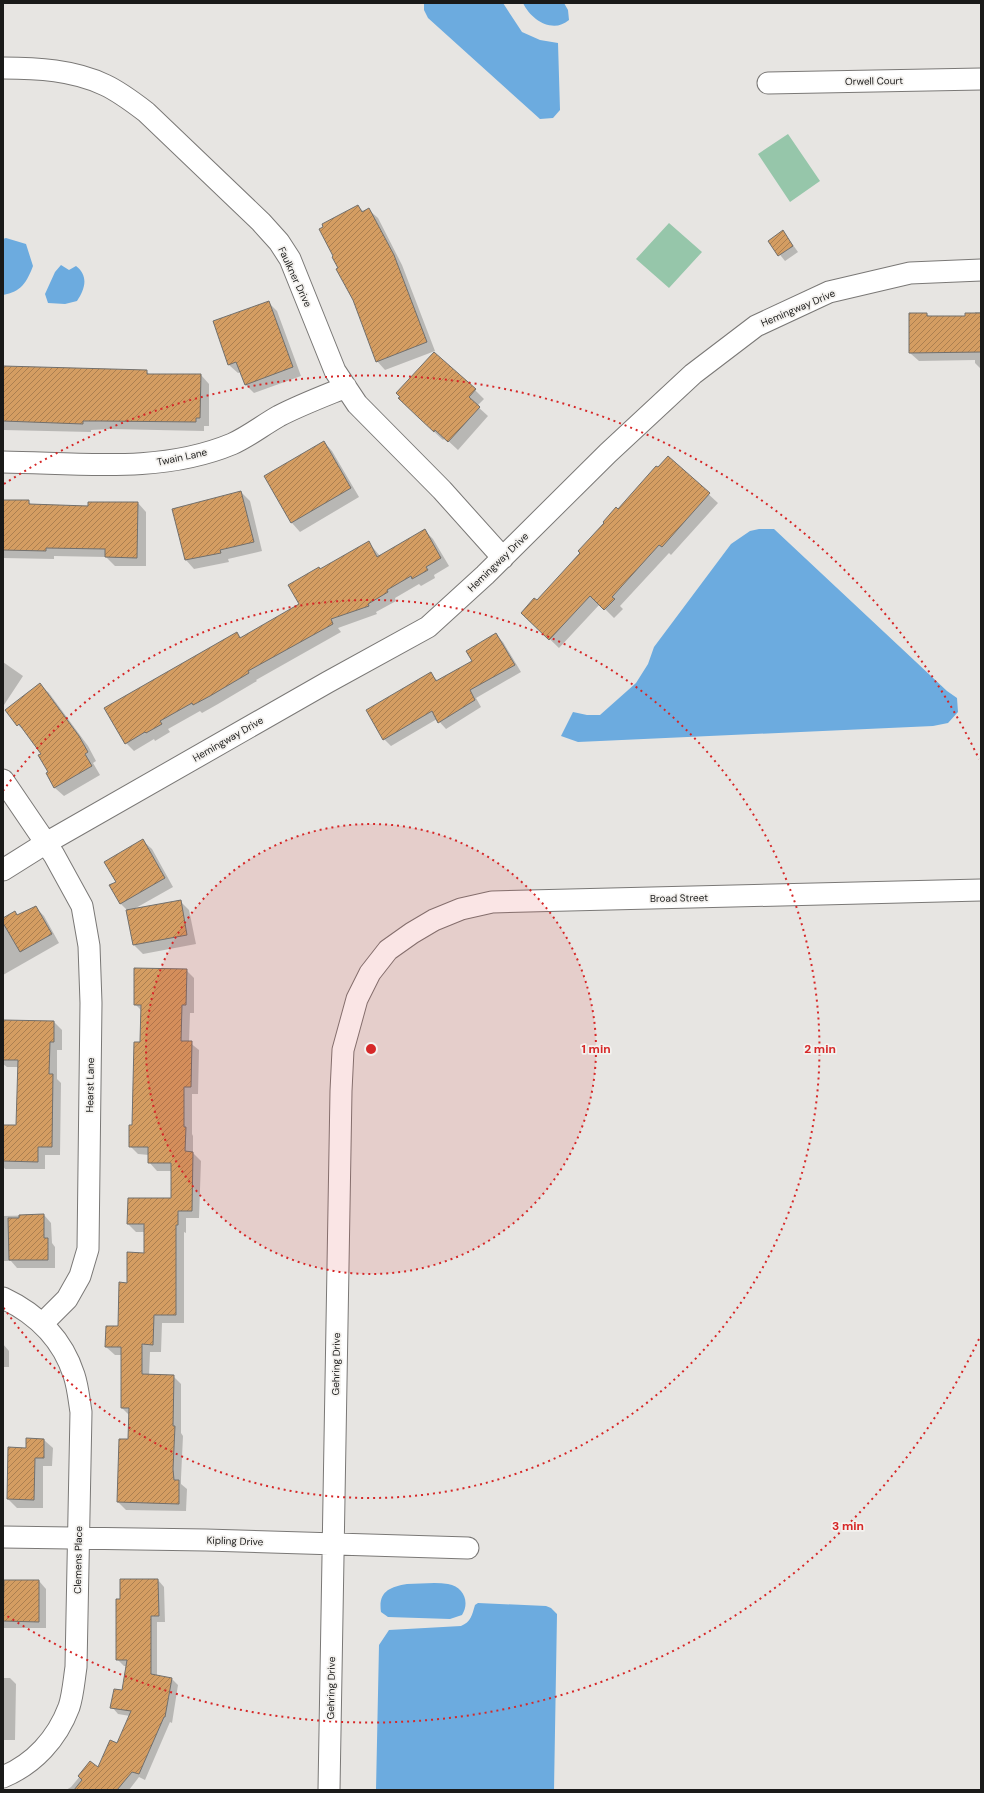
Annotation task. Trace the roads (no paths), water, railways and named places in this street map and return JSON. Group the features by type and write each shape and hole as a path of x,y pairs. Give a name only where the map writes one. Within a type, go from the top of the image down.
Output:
{"street":[{"name":"Faulkner Drive","path":"3,68 59,72 105,85 126,97 146,112 256,217 280,242 290,259 335,371 357,404 442,490 503,558"},
{"name":"Orwell Court","path":"768,83 981,79"},
{"name":"Hemingway Drive","path":"3,870 46,843 428,626 503,558 608,453 693,374 756,326 829,292 910,273 981,270"},
{"name":"Twain Lane","path":"3,462 138,464 173,460 204,453 232,443 280,416 346,387"},
{"name":"Hearst Lane","path":"3,780 46,843 82,906 89,946 91,1003 88,1249 80,1276 67,1299 43,1323"},
{"name":"Broad Street","path":"388,950 434,920 461,909 492,902 981,890"},
{"name":"Gehring Drive","path":"329,1790 341,1091 343,1050 357,999 370,973 388,950"},
{"name":"Clemens Place","path":"3,1298 20,1306 43,1323 61,1348 74,1375 81,1412 76,1667 69,1706 56,1734 37,1756 15,1772 3,1778"},
{"name":"Kipling Drive","path":"3,1537 468,1548"}],"water":[{"path":"424,3 503,3 522,32 540,40 558,43 560,110 553,118 540,119 428,18 424,10"},
{"path":"523,3 564,3 568,10 569,20 556,26 543,23 531,15"},
{"path":"6,238 26,244 33,266 26,281 19,289 3,295 3,239"},
{"path":"61,265 69,270 76,266 83,274 84,287 77,301 65,304 48,303 45,294 55,272"},
{"path":"759,529 774,529 947,691 957,698 958,712 948,723 933,726 578,742 561,736 573,712 587,715 600,715 636,683 648,664 654,647 731,544 750,531"},
{"path":"438,1583 448,1584 458,1588 462,1592 465,1600 462,1615 450,1619 388,1617 381,1612 381,1600 383,1595 390,1589 407,1584"},
{"path":"478,1603 546,1606 551,1608 557,1614 554,1790 376,1790 379,1645 389,1630 461,1626 469,1620 475,1605"}]}
